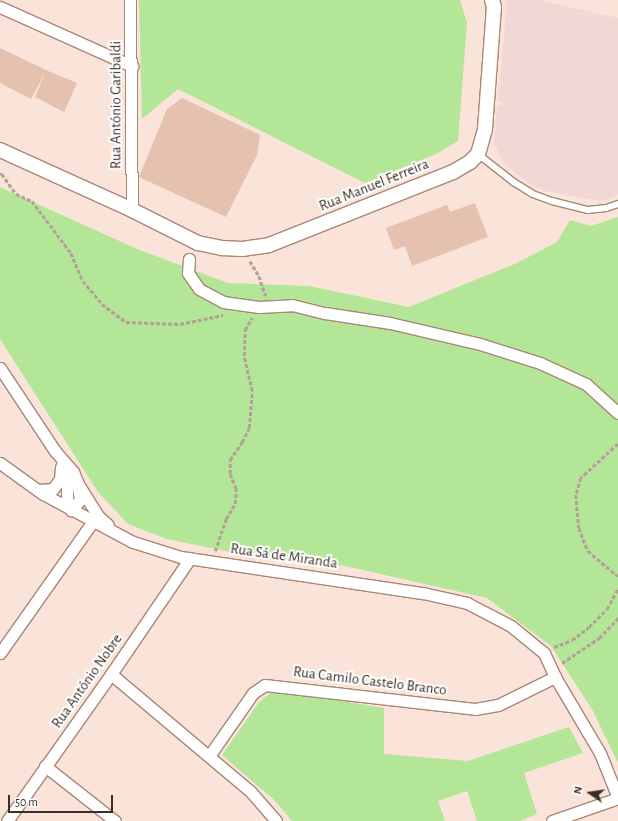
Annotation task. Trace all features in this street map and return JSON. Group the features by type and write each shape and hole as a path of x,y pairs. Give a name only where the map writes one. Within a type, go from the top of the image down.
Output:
{"street":[{"name":"Rua António Garibaldi","path":"130,0 132,66 132,210"},
{"path":"478,154 485,129 494,7 492,0"},
{"path":"0,7 132,66"},
{"name":"Rua Manuel Ferreira","path":"0,150 132,210 198,243 222,248 242,248 269,245 453,172 470,162 478,154"},
{"path":"190,259 188,273 199,289 223,302 264,307 292,306 325,313 390,323 480,344 532,360 586,384 618,413"},
{"path":"0,368 61,462 68,482 67,498 71,510"},
{"path":"55,451 73,472 94,516"},
{"path":"38,490 53,489 60,479 61,462"},
{"path":"1,466 71,510 94,516"},
{"path":"71,510 80,500 78,484"},
{"path":"0,653 94,516"},
{"name":"Rua Sá de Miranda","path":"94,516 114,532 134,542 190,558 415,591 467,603 511,626 544,653 553,673 600,753 618,798"},
{"name":"Rua António Nobre","path":"7,821 111,674 190,558"},
{"name":"Rua Camilo Castelo Branco","path":"209,756 253,694 265,685 476,709 498,705 553,673"},
{"path":"111,674 251,792 276,821"},
{"path":"46,766 115,821"},
{"path":"552,821 618,798"}],"lane":[{"path":"478,154 514,182 534,194 546,199 588,210 606,208 618,204"}],"path":[{"path":"0,174 2,174 16,194 32,201 71,253 83,281 102,304 126,322 180,324 225,315"},
{"path":"212,562 226,519 234,504 236,489 230,474 230,460 249,428 252,391 244,356 245,330 264,307 259,276 242,248"},
{"path":"618,444 581,478 576,495 579,528 588,551 618,576"},
{"path":"544,653 556,646 572,640 589,627 607,609 618,588"},
{"path":"553,673 599,638 618,618"}],"shaded area":[{"path":"507,0 538,0 618,18 618,195 605,200 586,199 546,191 533,186 514,172 503,161 494,144 497,107 504,104 498,100"}],"green space":[{"path":"139,0 460,0 467,23 458,141 436,154 365,183 178,89 142,119"},
{"path":"0,187 137,249 228,283 309,286 409,307 517,263 557,242 570,220 591,226 618,217 618,763 593,711 551,646 487,598 345,566 235,553 167,539 128,524 98,492 0,339"},
{"path":"274,690 384,708 384,754 468,761 569,727 583,753 524,773 537,814 520,821 477,821 467,791 438,801 445,821 292,821 274,800 222,755 259,702"}],"building":[{"path":"0,48 77,83 64,112 35,97 45,73 31,99 0,83"},
{"path":"182,98 260,135 257,155 226,217 139,177 167,109"},
{"path":"475,203 488,237 412,266 405,246 394,250 386,228 447,205 450,212"}]}
